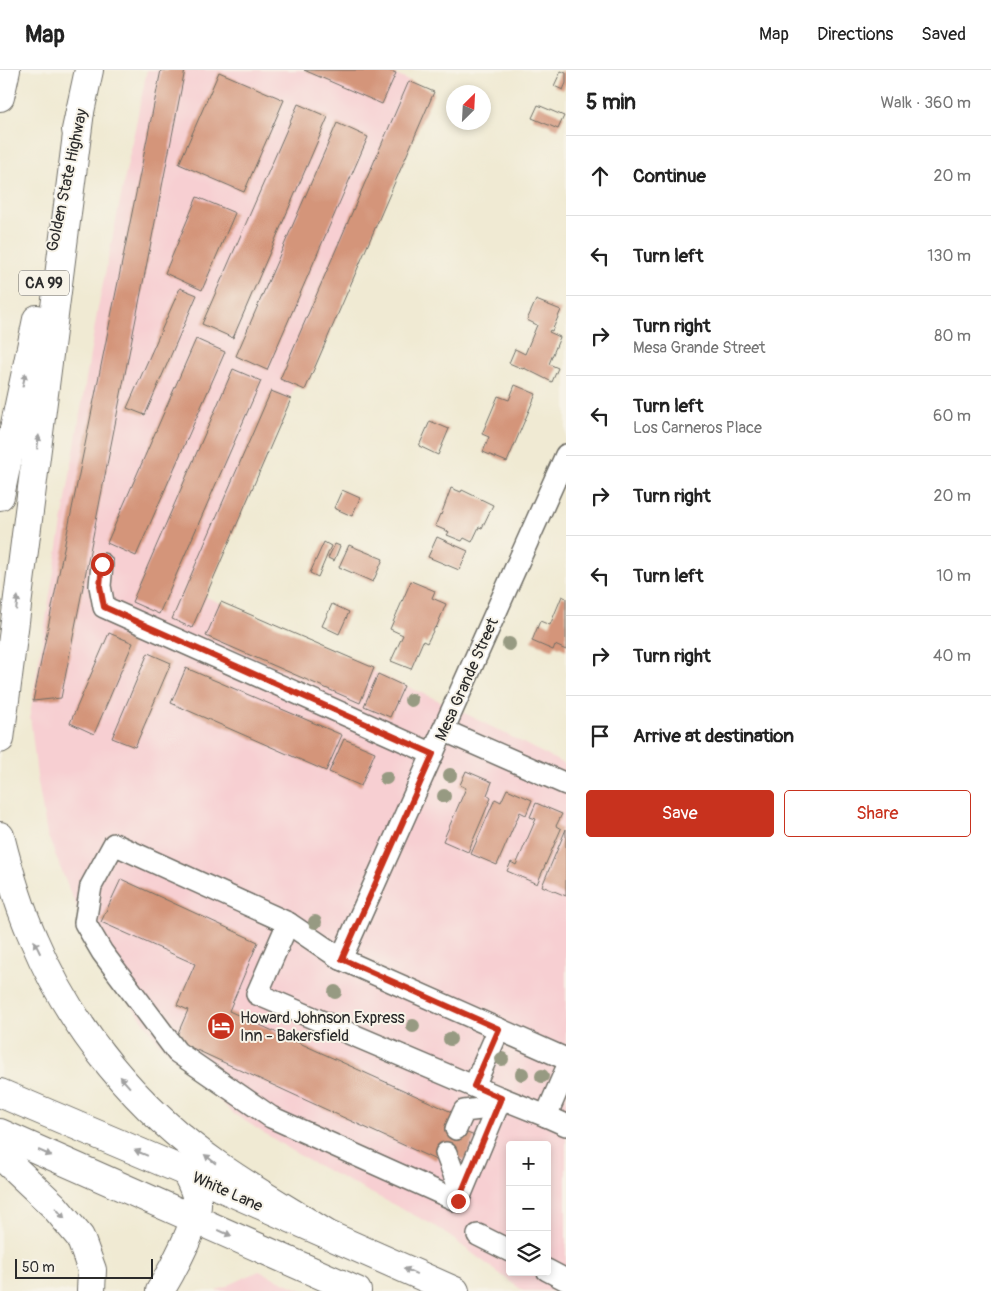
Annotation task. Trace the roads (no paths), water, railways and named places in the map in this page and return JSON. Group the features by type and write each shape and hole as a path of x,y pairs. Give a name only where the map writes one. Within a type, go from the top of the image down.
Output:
{"main road":[{"path":"0,98 6,70"},
{"name":"Golden State Highway","path":"0,496 89,70"},
{"path":"0,739 80,111"},
{"path":"0,836 14,888 34,941 55,984 80,1024 108,1062 139,1098 174,1131 219,1166 325,1233"},
{"name":"White Lane","path":"0,1093 186,1172 454,1291"},
{"path":"0,1133 357,1291"},
{"path":"0,1155 54,1206 80,1237 92,1270 91,1291"},
{"path":"160,1291 195,1220 197,1203 194,1188 186,1172"}],"street":[{"name":"Mesa Grande Street","path":"342,959 566,455"},
{"path":"102,564 100,586 104,607 433,754"},
{"path":"443,730 566,784"},
{"path":"499,1102 458,1201 271,1117 177,1052 102,952 85,923 91,886 114,844 288,923 342,959 566,1059"},
{"path":"288,923 257,994 474,1086 499,1102 546,1116 566,1125"},
{"path":"474,1086 499,1029"},
{"path":"546,1116 566,1070"},
{"path":"456,1129 464,1111 499,1102"},
{"path":"446,1153 461,1193"},
{"path":"478,1235 506,1249"},
{"path":"551,1272 566,1280"}],"place":[{"name":"Howard Johnson Express Inn - Bakersfield","path":"221,1026"}]}
